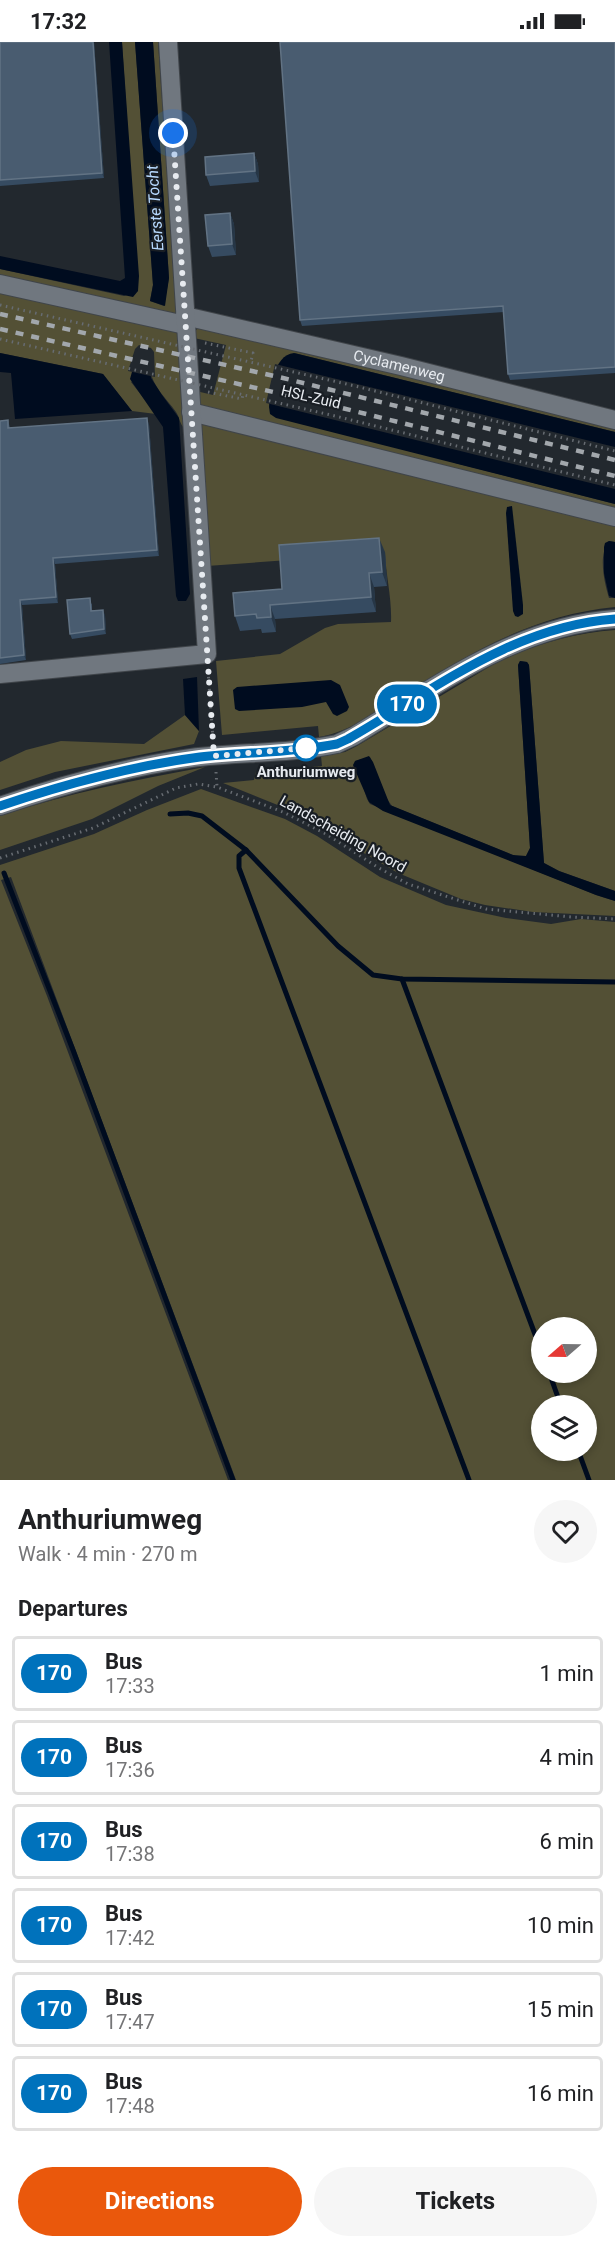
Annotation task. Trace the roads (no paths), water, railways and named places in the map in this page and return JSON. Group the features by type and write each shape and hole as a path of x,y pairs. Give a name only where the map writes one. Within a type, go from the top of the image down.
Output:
{"street":[{"path":"0,674 207,654 168,42"},
{"name":"Cyclamenweg","path":"0,284 390,363 615,420"},
{"path":"191,412 615,517"},
{"path":"0,806 124,770 214,756 343,742 513,644 557,628 615,619"}],"water":[{"path":"109,42 122,42 139,276 138,291 133,297 0,269 0,256 120,281 125,278"},
{"name":"Eerste Tocht","path":"135,42 153,42 169,278 165,306 150,301 153,285"},
{"path":"138,350 150,370 151,378 179,418 190,594 186,601 178,601 176,596 163,427 130,379"},
{"path":"0,353 103,374 132,411 15,419 11,373 0,372"},
{"path":"294,353 615,432 615,504 276,418 270,414 269,407 274,374 281,360"},
{"path":"512,506 523,605 523,614 518,617 513,611 506,513 507,507"},
{"path":"609,541 615,542 615,598 609,596 604,573 604,547"},
{"path":"520,661 527,662 529,665 544,863 559,871 615,891 615,901 383,811 369,802 353,765 355,761 369,756 390,805 513,855 526,856 530,848 518,665"},
{"path":"197,677 199,731 185,715 183,679"},
{"path":"331,680 340,685 349,707 347,711 337,716 333,714 326,702 302,707 239,711 235,709 233,690 237,687"}],"waterway":[{"path":"170,814 188,813 202,816 246,850 338,946 373,975 402,979 615,982"},
{"path":"246,850 239,856 239,868 469,1480"},
{"path":"4,873 73,1050 233,1480"},
{"path":"402,979 531,1324"},
{"path":"553,1383 557,1395"},
{"path":"582,1461 589,1480"}],"railway":[{"path":"0,314 283,378 615,460"},
{"path":"0,329 334,406 615,476"}],"place":[{"name":"Anthuriumweg","path":"306,748"}]}
